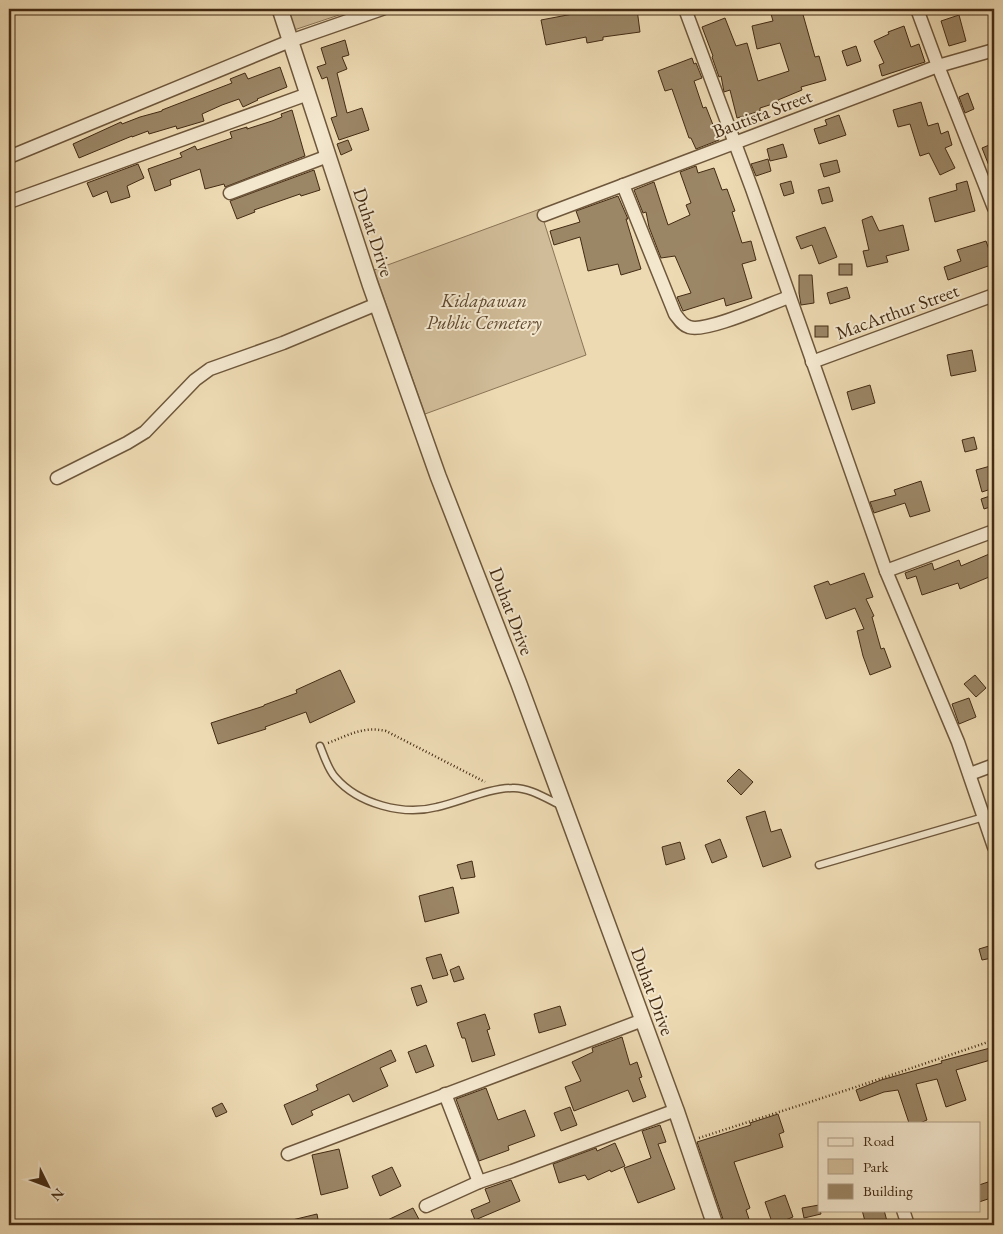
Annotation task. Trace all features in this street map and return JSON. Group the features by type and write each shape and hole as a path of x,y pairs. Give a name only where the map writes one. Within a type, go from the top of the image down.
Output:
{"street":[{"name":"Duhat Drive","path":"280,9 377,304 438,476 565,808 676,1110 715,1225"},
{"path":"9,157 290,41 382,9"},
{"path":"685,9 735,144 886,572 970,774 994,847"},
{"path":"917,9 994,208"},
{"name":"Bautista Street","path":"544,215 938,66 994,50"},
{"path":"9,202 308,94"},
{"path":"230,193 328,156"},
{"path":"624,185 675,314 682,323 693,328 715,325 789,297"},
{"name":"MacArthur Street","path":"812,362 994,294"},
{"path":"57,478 145,432 195,380 210,369 283,343 377,304"},
{"path":"886,572 994,531"},
{"path":"970,774 994,765"},
{"path":"288,1154 643,1020"},
{"path":"445,1094 479,1182"},
{"path":"426,1206 479,1182 676,1110"},
{"path":"904,1212 908,1225"}],"lane":[{"path":"320,746 334,775 344,787 360,798 377,804 407,810 435,808 499,789 513,787 533,792 565,808"},
{"path":"819,865 984,817"}],"path":[{"path":"320,746 360,730 372,728 386,731 499,789"},
{"path":"686,1143 994,1040"}],"green space":[{"path":"287,9 357,9 294,30"},
{"name":"Kidapawan Public Cemetery","path":"540,209 586,355 425,414 374,270"}],"building":[{"path":"577,9 599,9 599,14 637,9 640,32 603,37 603,40 587,43 586,37 546,45 541,20 578,13"},
{"path":"790,9 791,14 802,11 815,57 819,56 826,80 801,87 802,90 778,100 779,102 760,108 760,111 737,118 730,90 724,92 721,76 719,77 702,27 725,18 736,46 747,43 758,81 789,71 780,43 757,49 752,26 773,21 771,14"},
{"path":"959,15 966,41 949,46 941,21"},
{"path":"904,26 911,47 919,44 925,62 882,76 879,65 884,63 874,41 889,34 888,32"},
{"path":"345,40 349,55 342,57 347,69 337,73 347,113 362,108 369,130 339,140 331,118 337,116 327,77 322,79 317,67 326,64 321,48"},
{"path":"856,46 861,61 847,66 842,51"},
{"path":"692,58 702,78 694,81 703,108 706,107 719,140 696,149 691,138 689,138 672,89 665,91 658,71"},
{"path":"280,67 287,87 243,107 239,99 202,114 204,121 177,129 176,126 149,134 148,131 79,158 73,144 121,122 122,124 162,111 232,83 230,79 245,73 248,79"},
{"path":"968,93 974,109 965,113 959,97"},
{"path":"921,102 928,126 938,123 941,134 948,131 952,145 945,148 955,168 940,175 929,153 920,156 910,124 898,127 893,110"},
{"path":"292,110 305,156 225,187 224,184 205,189 200,169 170,180 171,185 155,191 148,169 182,157 180,153 195,146 197,150 232,138 230,132 272,121 282,117 281,114"},
{"path":"839,115 846,135 819,144 814,129 827,125 825,120"},
{"path":"348,140 352,150 341,155 337,144"},
{"path":"994,143 994,176 993,176 982,148"},
{"path":"783,144 787,157 770,161 767,149"},
{"path":"768,159 771,171 756,176 751,164"},
{"path":"837,160 840,172 824,177 820,164"},
{"path":"138,164 144,178 127,186 130,197 111,203 107,191 93,197 87,183"},
{"path":"696,166 698,173 714,168 722,190 727,189 735,211 732,212 742,243 751,241 756,260 742,264 752,298 726,306 724,298 683,311 677,297 691,293 675,256 661,258 649,227 646,212 643,213 634,190 654,182 668,225 690,215 686,205 691,203 680,172"},
{"path":"314,170 320,190 301,196 300,194 254,210 255,212 237,219 230,201"},
{"path":"791,181 794,193 784,196 780,184"},
{"path":"967,181 975,211 935,222 929,198 957,190 956,184"},
{"path":"829,187 833,201 822,204 818,190"},
{"path":"618,196 628,219 626,219 641,269 621,275 618,264 588,271 580,237 554,245 550,231 580,222 576,211"},
{"path":"872,216 879,231 903,225 909,250 886,256 888,262 867,267 863,251 869,250 862,220"},
{"path":"825,227 837,257 819,264 812,245 801,249 796,237"},
{"path":"986,241 994,264 948,280 944,267 961,261 957,250"},
{"path":"839,264 852,264 852,275 839,275"},
{"path":"799,275 812,275 814,303 801,305"},
{"path":"847,287 850,298 830,304 827,293"},
{"path":"815,326 828,326 828,337 815,337"},
{"path":"972,350 976,371 951,376 947,355"},
{"path":"870,385 875,403 852,410 847,392"},
{"path":"974,437 977,449 965,452 962,440"},
{"path":"994,465 994,488 982,492 976,470"},
{"path":"921,481 930,511 910,517 905,503 874,513 870,502 896,495 894,490"},
{"path":"990,496 993,506 984,509 981,499"},
{"path":"994,552 994,575 960,589 958,583 922,595 916,576 907,579 905,573 932,563 934,570 959,560 961,566"},
{"path":"864,573 873,597 866,599 874,616 872,617 881,649 884,648 891,667 870,675 857,631 864,629 855,608 826,619 814,586 828,581 830,585"},
{"path":"340,670 355,702 310,723 306,712 265,727 266,729 218,744 211,723 297,693 296,690"},
{"path":"975,675 986,688 976,697 964,684"},
{"path":"969,698 976,717 959,724 952,704"},
{"path":"739,769 753,782 741,795 727,781"},
{"path":"765,811 771,832 781,829 791,857 763,867 746,817"},
{"path":"720,839 727,857 712,863 705,845"},
{"path":"680,842 685,859 666,865 662,847"},
{"path":"472,861 475,877 461,879 457,865"},
{"path":"453,887 459,913 425,922 419,896"},
{"path":"989,946 992,958 982,960 979,949"},
{"path":"441,954 448,975 433,979 426,958"},
{"path":"459,966 464,979 454,982 450,970"},
{"path":"421,985 427,1002 417,1006 411,988"},
{"path":"560,1006 566,1025 539,1033 534,1014"},
{"path":"485,1014 490,1029 487,1030 495,1055 472,1062 465,1038 462,1038 457,1023"},
{"path":"622,1037 630,1065 637,1062 642,1077 639,1078 646,1097 633,1102 628,1090 574,1111 565,1087 581,1081 572,1062 593,1052 592,1048"},
{"path":"426,1045 434,1066 416,1073 408,1052"},
{"path":"994,1047 994,1059 956,1070 966,1100 946,1107 937,1079 916,1084 927,1120 922,1122 909,1122 898,1090 884,1092 860,1101 856,1090 881,1080 942,1063 941,1061"},
{"path":"391,1050 396,1061 380,1068 388,1086 353,1102 349,1094 311,1111 313,1115 292,1125 284,1105 318,1090 316,1085"},
{"path":"486,1088 498,1120 525,1110 535,1136 508,1146 509,1150 479,1161 456,1099"},
{"path":"222,1103 227,1112 216,1117 212,1108"},
{"path":"570,1107 577,1125 561,1131 554,1113"},
{"path":"778,1114 784,1132 779,1134 783,1147 734,1162 750,1208 746,1210 751,1225 725,1225 697,1142 751,1125 750,1123"},
{"path":"660,1125 666,1142 658,1144 675,1189 638,1203 624,1168 651,1158 642,1131"},
{"path":"615,1143 625,1166 611,1172 610,1170 588,1180 585,1175 559,1183 553,1164 596,1148 597,1151"},
{"path":"339,1149 348,1188 321,1195 312,1155"},
{"path":"392,1167 401,1186 380,1196 372,1176"},
{"path":"511,1180 520,1201 475,1220 471,1210 490,1202 485,1189"},
{"path":"994,1180 994,1197 980,1202 980,1185"},
{"path":"785,1195 793,1217 773,1225 765,1202"},
{"path":"818,1205 818,1212 821,1214 804,1218 802,1208"},
{"path":"413,1208 422,1225 377,1225"},
{"path":"863,1212 885,1212 888,1225 866,1225"},
{"path":"317,1214 319,1225 289,1225 288,1221"}]}
